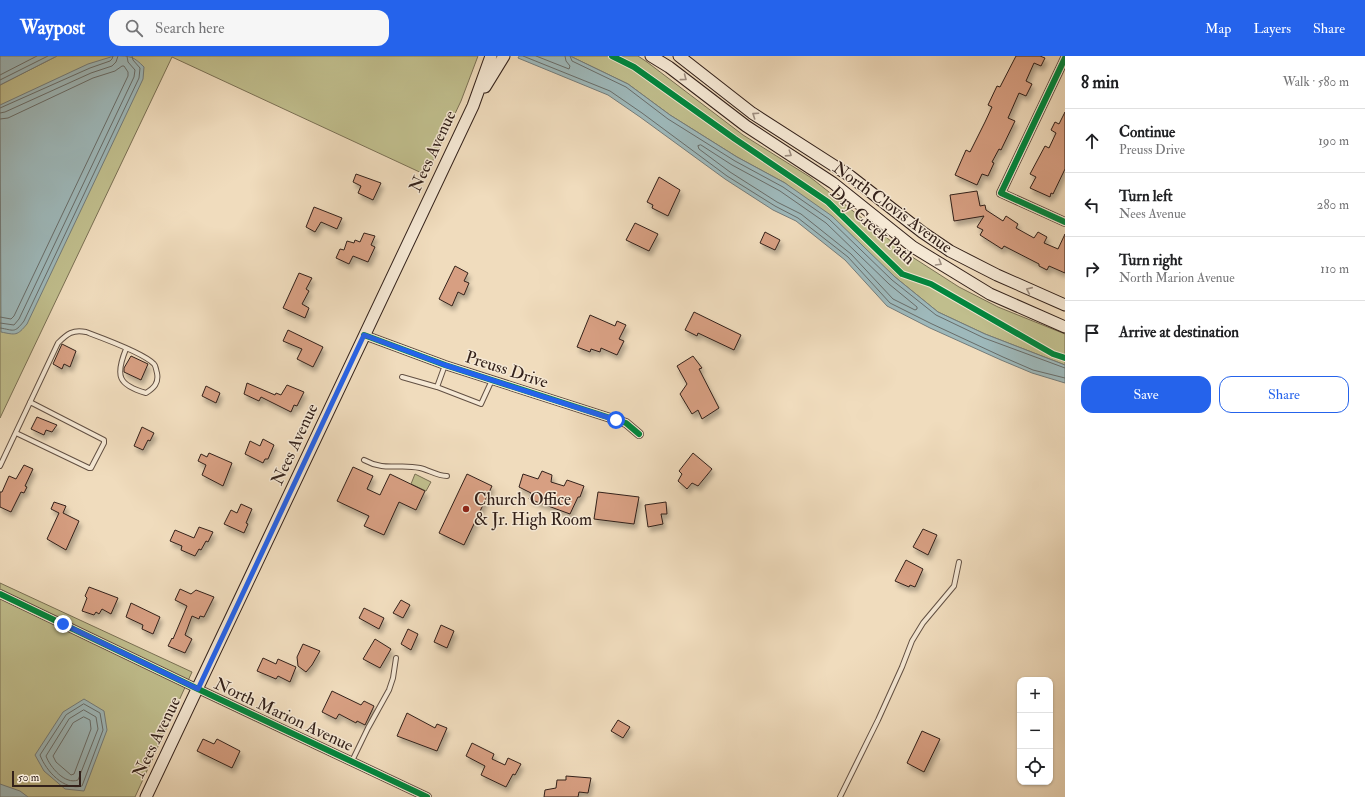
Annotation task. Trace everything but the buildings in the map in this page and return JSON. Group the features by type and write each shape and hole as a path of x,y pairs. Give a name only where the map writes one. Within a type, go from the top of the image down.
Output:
{"main road":[{"name":"Nees Avenue","path":"146,797 473,106 491,56"},
{"name":"Nees Avenue","path":"473,106 504,56"},
{"name":"North Clovis Avenue","path":"651,56 669,67 746,126 833,183 913,247 990,294 1065,327"},
{"name":"North Clovis Avenue","path":"679,56 752,113 850,176 922,232 950,251 997,275 1065,305"}],"street":[{"path":"1065,58 1001,193 1065,222"},
{"name":"Preuss Drive","path":"364,335 445,365 626,423 639,434"},
{"name":"North Marion Avenue","path":"0,594 427,797"}],"lane":[{"path":"0,466 58,343 67,334 78,330 86,332 126,349 146,358 155,365 158,376 157,383 154,388 146,393 128,387 124,383 120,369 126,349"},
{"path":"437,387 445,365"},
{"path":"402,377 437,387 481,404 492,380"},
{"path":"16,433 89,468 91,468 104,443 104,440 30,402"},
{"path":"364,460 375,466 420,468 442,476 447,476"},
{"path":"840,797 878,720 912,641 922,623 954,586 959,562"},
{"path":"352,762 368,728 389,690 393,678 396,658"}],"shaded area":[{"path":"57,56 478,56 461,101 426,175 172,57 0,418 0,85"},
{"path":"570,56 638,56 743,135 810,177 906,253 959,287 998,307 1065,334 1065,365 985,334 938,312 785,183 737,157 670,115 628,84"},
{"path":"415,474 431,482 426,491 411,484"},
{"path":"0,583 192,672 135,797 0,797"}],"water":[{"path":"0,56 57,56 0,85"},
{"path":"114,56 128,57 137,61 144,67 143,79 27,324 16,334 1,332 0,105 88,64"},
{"path":"519,56 570,56 628,84 670,115 737,157 785,183 832,216 895,277 938,312 985,334 1065,365 1065,383 1032,373 1001,360 930,328 887,306 845,260 796,221 773,210 725,179 608,95 518,58"},
{"path":"84,699 104,711 107,730 84,791 65,789 44,771 35,755 63,712"},
{"path":"0,784 20,791 28,797 0,797"}],"cycle path":[{"name":"Dry Creek Path","path":"612,56 634,67 735,139 828,202 902,274 931,284 1053,354 1065,358"},
{"path":"1065,58 1001,193 1065,222"},
{"path":"364,335 445,365 626,423 639,434"},
{"path":"0,594 427,797"}],"place":[{"name":"Church Office & Jr. High Room","path":"466,509"}],"route":[{"path":"63,624 198,689 364,335 445,365 616,420"}]}
